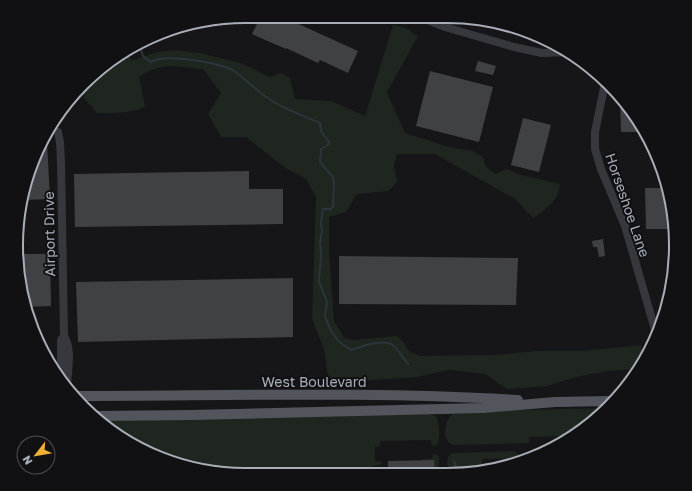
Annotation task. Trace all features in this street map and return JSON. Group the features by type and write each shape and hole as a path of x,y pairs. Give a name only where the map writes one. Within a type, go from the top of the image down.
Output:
{"main road":[{"name":"West Boulevard","path":"82,396 382,395 555,402"},
{"name":"West Boulevard","path":"103,416 483,408 555,402 606,401"}],"street":[{"path":"435,23 514,47 542,53 557,52"},
{"name":"Horseshoe Lane","path":"604,88 595,132 595,149 601,169 625,226 654,326"},
{"name":"Airport Drive","path":"58,132 61,162 64,336 68,347 68,380"}],"shaded area":[{"path":"393,25 406,28 418,36 387,92 405,133 449,147 473,151 483,157 486,167 496,174 507,169 521,175 560,184 557,195 551,204 533,218 515,199 435,154 397,154 394,165 397,182 388,191 357,194 346,212 329,217 329,250 334,321 344,338 353,340 396,336 401,339 409,351 420,356 495,355 537,351 582,351 641,345 643,350 632,369 607,371 576,377 547,386 507,389 485,374 449,370 417,377 329,383 324,349 312,319 316,197 306,179 284,167 246,137 221,137 208,114 221,93 203,69 170,66 155,69 139,77 145,107 127,112 97,113 84,98 83,94 110,69 129,56 131,61 157,52 174,50 200,53 241,63 270,77 281,73 290,78 295,99 331,101 365,116"},
{"path":"598,408 582,422 561,436 529,437 529,443 453,445 449,443 447,439 445,428 446,423 452,414 457,412"},
{"path":"426,413 436,417 439,438 438,444 432,446 431,440 380,441 380,446 375,447 375,461 382,463 380,465 372,466 372,468 231,468 202,464 160,451 122,431 107,420"},
{"path":"514,451 518,454 518,456 511,458 483,459 482,464 477,466 449,468 447,465 448,457 452,453"},
{"path":"433,453 439,456 439,467 434,468 434,460 423,460 432,459"}],"building":[{"path":"258,23 296,23 358,51 348,73 320,60 318,63 252,34"},
{"path":"478,61 496,66 493,75 475,71"},
{"path":"430,71 493,87 479,142 416,126"},
{"path":"620,107 638,132 621,132"},
{"path":"523,118 551,125 539,172 511,165"},
{"path":"47,145 50,199 28,200 35,174"},
{"path":"249,171 249,189 283,189 283,224 75,227 74,174"},
{"path":"645,188 661,188 665,202 669,229 646,229"},
{"path":"603,239 605,256 599,257 597,247 593,247 592,241"},
{"path":"23,254 50,254 51,306 32,307 27,289"},
{"path":"339,256 518,258 516,305 339,304"},
{"path":"293,278 293,337 78,342 76,282"},
{"path":"434,460 435,468 388,468 388,461"}],"waterway":[{"path":"141,49 143,56 151,62 158,59 168,58 206,62 228,68 238,74 273,102 320,123 321,131 329,142 328,145 321,149 320,162 333,177 334,183 333,207 331,209 323,209 321,223 322,231 320,243 321,253 319,282 327,302 325,316 331,331 339,342 351,350 371,344 382,342 387,343 396,348 408,364"},
{"path":"454,461 456,468"}]}
